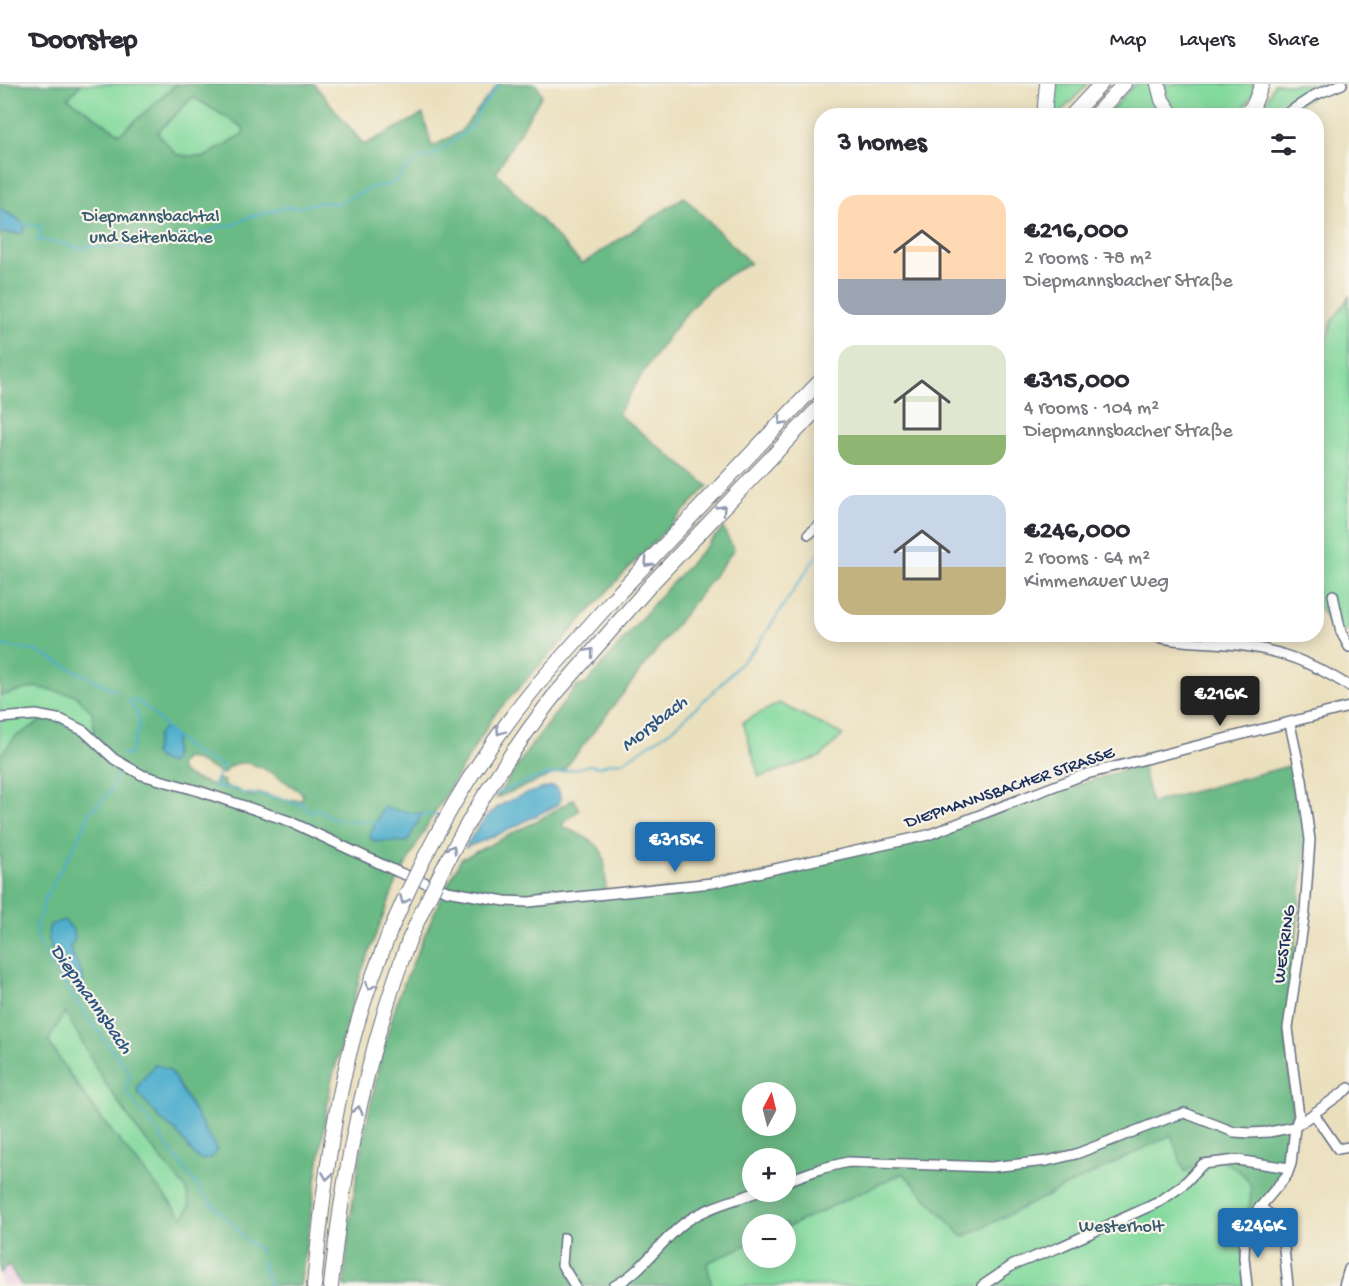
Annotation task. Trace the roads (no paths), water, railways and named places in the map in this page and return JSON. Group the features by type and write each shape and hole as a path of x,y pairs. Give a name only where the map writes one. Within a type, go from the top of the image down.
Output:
{"highway":[{"path":"1045,108 1047,84"},
{"path":"1078,108 1101,84"},
{"path":"1102,108 1124,84"},
{"path":"1158,84 1162,100 1168,108"},
{"path":"1251,108 1262,84"},
{"path":"1261,108 1270,84"},
{"path":"314,1286 322,1205 336,1113 349,1056 366,996 390,931 426,853 471,773 504,725 537,685 615,597 814,387"},
{"path":"332,1286 344,1188 361,1095 377,1033 409,940 431,891 475,809 526,732 553,697 653,582 814,412"}],"street":[{"path":"1295,108 1315,94 1342,84"},
{"path":"810,534 814,530"},
{"path":"1333,595 1341,632 1349,647"},
{"path":"1183,642 1234,645 1282,654 1311,664 1349,686"},
{"name":"DIEPMANNSBACHER STRASSE","path":"0,718 43,715 72,724 84,730 109,755 142,775 196,790 289,821 398,872 447,891 504,901 529,902 712,882 928,835 1083,774 1290,724 1349,707"},
{"name":"WESTRING","path":"1289,1168 1299,1116 1288,1028 1306,904 1310,840 1302,780 1290,724"},
{"path":"796,1178 848,1162 991,1167 1047,1161 1076,1154 1185,1113 1228,1130 1250,1134 1295,1128 1349,1088"},
{"path":"1314,1114 1338,1149 1349,1147"},
{"path":"982,1286 1013,1265 1080,1239 1159,1202 1183,1185 1203,1164 1237,1160 1289,1168 1284,1180 1260,1207 1245,1229 1244,1258 1247,1286"},
{"path":"614,1286 630,1275 668,1237 696,1215 742,1198"},
{"path":"1260,1207 1275,1218 1282,1230 1288,1286"},
{"path":"564,1238 562,1265 575,1286"},
{"path":"1344,1286 1349,1269"}],"water":[{"path":"0,209 25,225 23,233 0,233"},
{"path":"163,729 167,729 176,738 174,758 170,764 160,760 154,754 158,734"},
{"path":"552,786 558,790 560,796 561,800 557,805 504,832 465,848 482,822 500,806 522,795"},
{"path":"384,808 422,814 407,842 371,839 370,835"},
{"path":"64,920 74,931 75,939 70,947 82,976 84,987 80,989 74,988 56,958 49,941 50,925"},
{"path":"155,1064 170,1070 217,1150 212,1158 202,1160 194,1155 176,1131 161,1120 138,1093 137,1087"}],"waterway":[{"path":"24,225 40,226 42,230 36,239 82,249 90,245 103,248 114,245 120,249 207,234 219,227 233,225 252,216 287,207 296,208 320,202 336,204 374,187 389,185 408,167 421,158 434,155 467,131 499,84"},
{"name":"Morsbach","path":"492,795 539,777 591,765 599,767 623,762 674,728 757,646 814,560"},
{"name":"Morsbach","path":"0,645 36,651 116,691"},
{"name":"Morsbach","path":"129,702 132,699 147,708 193,752 223,765 213,786 284,799 296,804 301,803 310,812 319,809 333,819 376,823"},
{"name":"Diepmannsbach","path":"122,755 123,753 130,755 139,721 135,709 129,702"},
{"name":"Diepmannsbach","path":"117,765 115,779 109,793 90,812 81,834 44,900 42,913 35,925 41,950 130,1073 126,1092 209,1201 233,1224 245,1240 260,1249 261,1254"},
{"name":"Morsbach","path":"420,816 429,814 441,817"},
{"name":"Diepmannsbach","path":"263,1260 262,1266 271,1286"}],"park label":[{"name":"Diepmannsbachtal und Seitenbäche","path":"151,225"},
{"name":"Westerholt","path":"1121,1225"}]}
